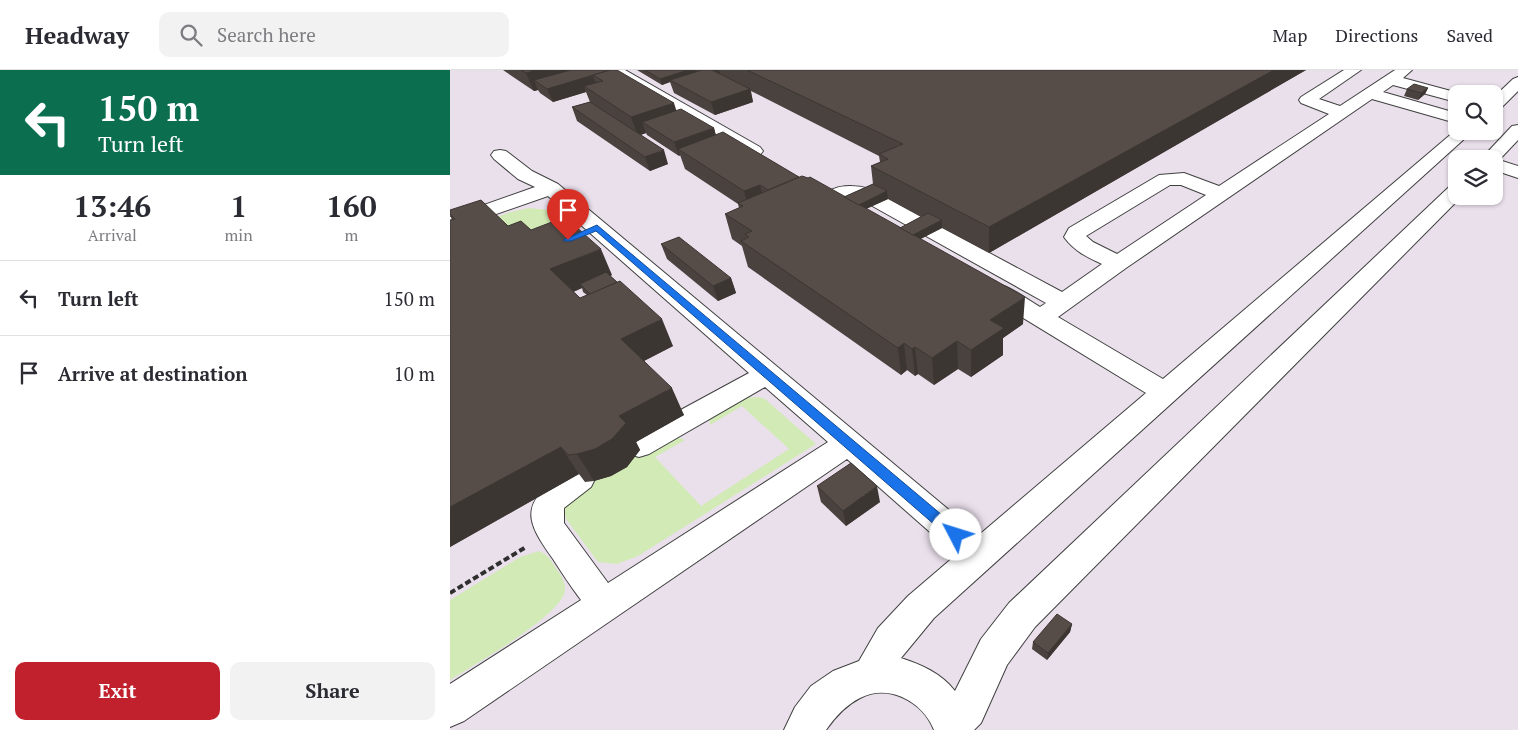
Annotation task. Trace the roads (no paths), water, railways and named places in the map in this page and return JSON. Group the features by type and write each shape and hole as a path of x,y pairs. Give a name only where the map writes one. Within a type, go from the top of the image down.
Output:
{"street":[{"path":"614,70 774,162"},
{"path":"1343,114 1307,100 1354,70"},
{"path":"1042,318 1118,263 1372,94 1396,73 1448,94"},
{"path":"1503,97 1518,82"},
{"path":"1372,94 1448,116"},
{"path":"1499,150 1518,130"},
{"path":"871,676 880,656 899,630 979,555 1167,394 1455,140"},
{"path":"500,155 525,175 551,188 589,231 767,374 979,555"},
{"path":"1503,167 1518,172"},
{"path":"1118,263 1085,247 1075,237 1079,228 1166,179 1184,179 1220,194"},
{"path":"450,224 551,188"},
{"path":"908,240 825,192 851,191 863,193 1063,302"},
{"path":"802,725 829,696 849,683 871,676 896,675 920,683 940,699 953,726 967,709 994,652 1022,614 1448,199"},
{"path":"975,279 1167,394"},
{"path":"639,446 767,374"},
{"path":"450,707 849,443"},
{"path":"580,479 561,492 548,508 548,526 604,605"}]}
